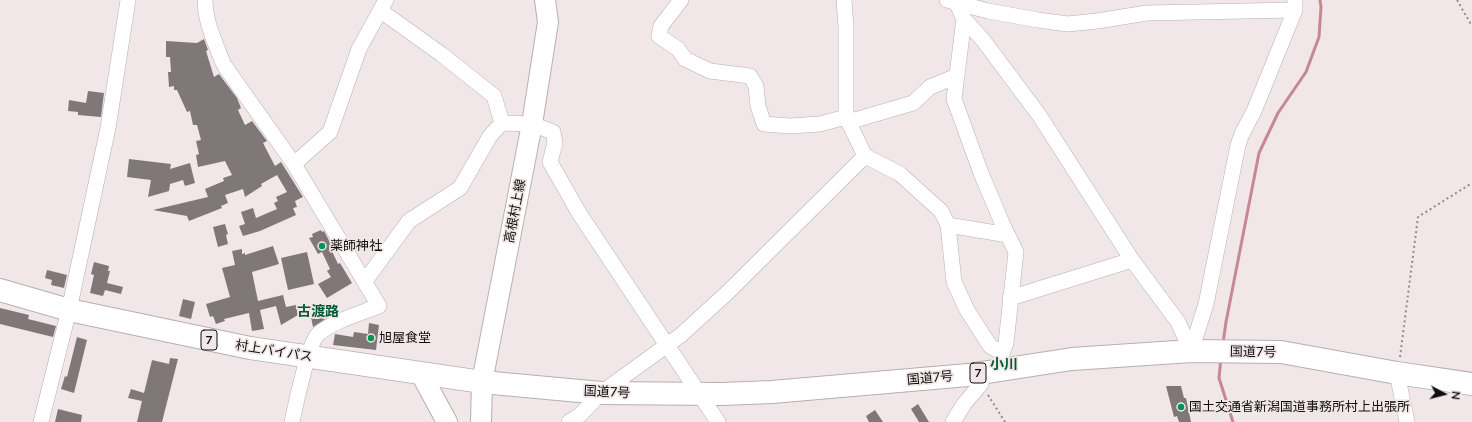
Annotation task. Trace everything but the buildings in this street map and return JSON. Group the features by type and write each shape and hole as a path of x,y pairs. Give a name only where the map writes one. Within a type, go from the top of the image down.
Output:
{"highway":[{"name":"村上バイパス","path":"0,290 69,310 250,348 482,382"},
{"name":"国道7号","path":"482,382 601,393 700,394 772,392 968,375 980,378 1002,362 1191,351 1281,352 1397,373 1472,384"}],"main road":[{"name":"高根村上線","path":"480,422 482,382 532,124 548,22 545,0"},
{"path":"421,374 447,422"}],"street":[{"path":"41,422 69,310 108,128 128,0"},
{"path":"205,0 205,12 224,65 294,164 380,306 331,325 316,335 308,357 292,422"},
{"path":"681,0 662,26 659,36 678,49 685,59 710,71 750,76 756,86 758,106 764,124 790,126 847,120 913,103 930,87 956,76"},
{"path":"844,0 846,27 847,120 865,156 900,174 940,212 948,226 954,282 967,310 1002,362"},
{"path":"954,1 1031,19 1068,24 1097,21 1147,12 1295,5 1254,111 1238,145 1206,304 1191,351"},
{"path":"954,1 964,19 983,40 1039,115 1132,260 1178,322 1191,351"},
{"path":"294,164 330,132 359,49 383,5 494,96 502,123"},
{"path":"964,19 954,99 981,173 1016,252 1006,343 1002,362"},
{"path":"365,281 409,221 460,188 490,136 502,123 532,124 553,132 555,143 550,162 579,213 718,422"},
{"path":"569,422 580,415 601,393 668,345 727,293 865,156"},
{"path":"948,226 1008,235"},
{"path":"1010,298 1132,260"},
{"path":"1397,373 1407,422"},
{"path":"953,422 980,378"}],"path":[{"path":"1457,0 1472,26"},
{"path":"1397,373 1418,217 1472,183"},
{"path":"980,378 1005,422"}],"waterway":[{"path":"1223,343 1259,153 1278,113 1306,72 1319,37 1320,0"},
{"path":"1221,358 1219,378 1233,422"}],"place":[{"name":"薬師神社","path":"322,246"},
{"name":"旭屋食堂","path":"371,338"},
{"name":"国土交通省新潟国道事務所村上出張所","path":"1181,407"}],"district":[{"name":"古渡路","path":"318,311"},
{"name":"小川","path":"1004,364"}]}
